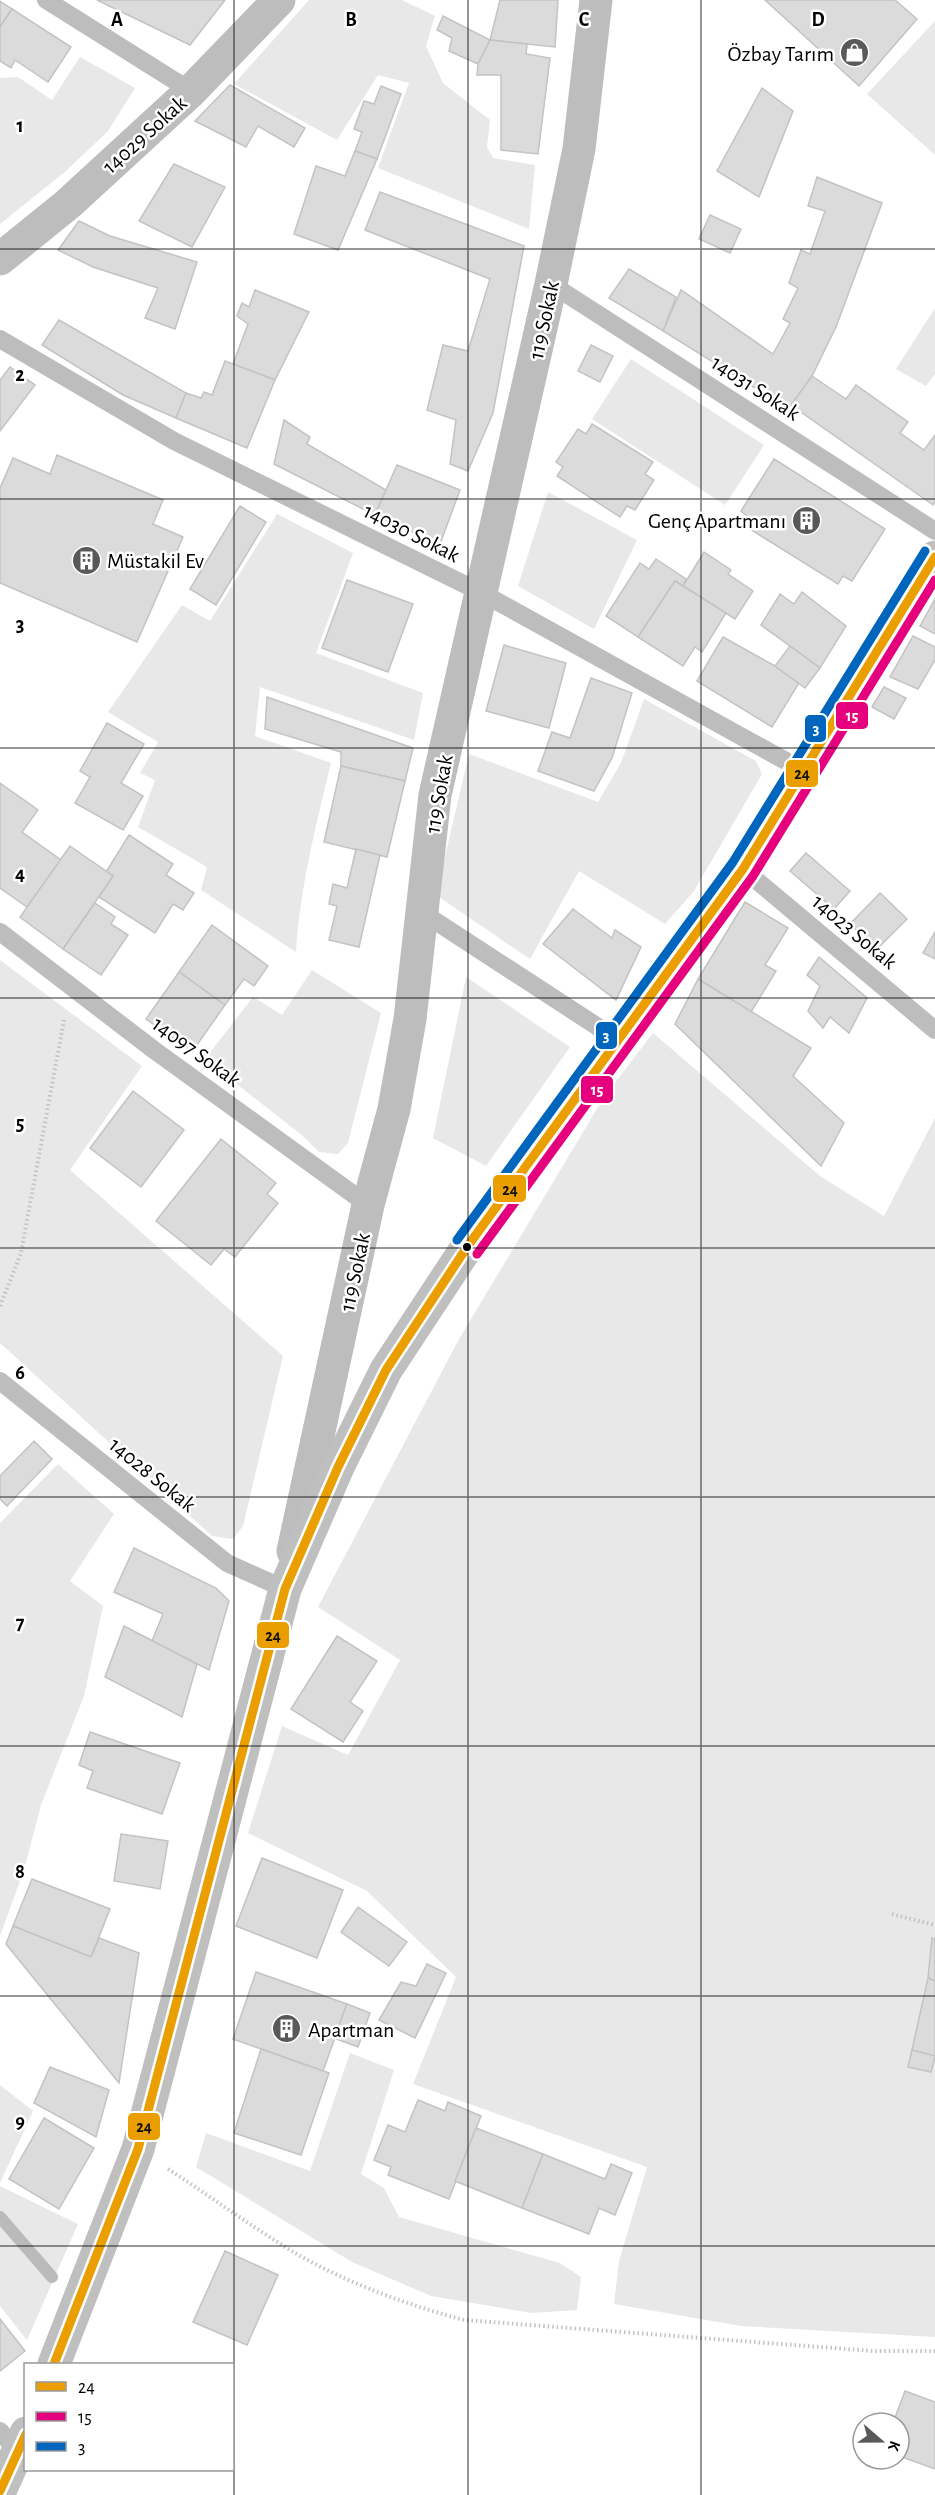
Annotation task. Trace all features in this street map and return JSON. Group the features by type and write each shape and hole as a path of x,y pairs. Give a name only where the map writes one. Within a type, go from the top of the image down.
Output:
{"street":[{"name":"14029 Sokak","path":"0,259 68,204 191,91 279,0"},
{"name":"119 Sokak","path":"285,1589 368,1206 394,1108 410,1019 420,911 435,795 551,284 579,149 596,0"},
{"path":"54,2363 138,2150 285,1589 338,1467 386,1370 467,1247 743,868 935,557"},
{"path":"0,2491 14,2438"}],"lane":[{"path":"46,0 191,91"},
{"name":"14031 Sokak","path":"551,284 935,531"},
{"name":"14030 Sokak","path":"0,339 174,441 482,593 802,770"},
{"name":"14023 Sokak","path":"743,868 935,1030"},
{"path":"420,911 618,1040"},
{"name":"14097 Sokak","path":"0,932 154,1050 368,1206"},
{"name":"14028 Sokak","path":"0,1381 227,1563 285,1589"}],"path":[{"path":"0,1306 21,1252 71,987"},
{"path":"892,1914 935,1925"},
{"path":"138,2150 303,2257 377,2292 417,2307 464,2320 873,2351 935,2350"}],"shaded area":[{"path":"309,0 402,0 435,16 426,46 443,83 490,120 487,147 493,158 535,165 529,229 378,168 409,83 378,75 337,140 234,84"},
{"path":"935,21 935,155 867,94"},
{"path":"80,57 135,88 108,131 66,171 0,224 0,78 18,77 52,100"},
{"path":"935,308 935,374 926,386 896,369"},
{"path":"631,359 764,445 725,505 592,419"},
{"path":"548,492 637,540 594,629 518,586"},
{"path":"277,514 353,553 316,653 423,693 414,740 260,687 255,736 331,763 305,880 296,952 201,890 207,867 138,827 155,780 140,773 158,742 108,712 182,605 210,621"},
{"path":"644,699 756,761 762,774 694,891 665,924 579,871 530,959 436,895 469,754 598,802 621,763"},
{"path":"0,960 142,1066 70,1170 283,1356 243,1526 233,1539 212,1536 0,1343"},
{"path":"312,970 381,1013 348,1143 338,1154 319,1152 304,1137 205,1059 253,997 282,1015"},
{"path":"466,977 570,1047 486,1166 433,1138"},
{"path":"653,1033 820,1176 884,1216 935,1118 935,2337 741,2326 614,2304 619,2261 647,2167 413,2084 456,1977 367,1891 248,1833 282,1726 348,1755 400,1660 318,1607 459,1339 604,1097"},
{"path":"58,1464 114,1514 70,1581 103,1606 84,1696 41,1805 24,1870 0,1936 0,1523"},
{"path":"350,2053 394,2070 361,2174 384,2188 399,2217 560,2263 581,2277 577,2310 532,2313 431,2296 352,2262 196,2167 206,2133 310,2171"},
{"path":"0,2085 33,2111 0,2183"},
{"path":"0,2186 78,2224 27,2340 0,2306"}],"building":[{"path":"97,0 225,0 190,45"},
{"path":"500,0 558,0 555,47 490,40"},
{"name":"Özbay Tarım","path":"765,0 895,0 917,19 859,86"},
{"path":"0,1 12,9 0,27"},
{"path":"12,9 71,47 48,82 15,60 11,68 0,61 0,27"},
{"path":"443,16 490,40 478,64 449,51 452,38 437,30"},
{"path":"490,40 527,44 526,54 550,58 538,154 501,150 501,75 477,75 478,64"},
{"path":"230,85 305,128 294,147 258,126 246,147 195,121"},
{"path":"381,86 401,94 377,159 355,151 362,132 354,129 364,101 374,104"},
{"path":"762,88 793,111 759,197 717,171"},
{"path":"355,151 377,159 338,250 294,234 316,166 345,176"},
{"path":"174,164 225,187 192,247 139,221"},
{"path":"817,177 882,203 836,327 812,376 789,409 663,331 681,290 773,354 790,323 783,319 798,288 789,283 801,250 810,254 825,211 808,206"},
{"path":"380,192 524,246 493,413 468,471 450,464 456,420 427,410 443,345 468,351 490,279 365,230"},
{"path":"710,215 741,229 730,253 699,239"},
{"path":"79,221 110,236 197,262 175,329 145,318 158,288 93,267 58,250"},
{"path":"629,269 676,297 663,331 609,298"},
{"path":"255,290 309,312 275,380 233,364 248,324 237,316 242,303 249,307"},
{"path":"59,320 186,393 176,418 123,395 42,345"},
{"path":"591,345 613,356 600,382 578,371"},
{"path":"225,361 275,380 247,448 176,418 186,393 201,398 204,392 212,395"},
{"path":"10,367 35,385 0,431 0,380"},
{"path":"812,376 846,399 856,385 908,422 900,433 924,450 935,435 935,501 933,505 791,405"},
{"path":"284,420 310,437 307,444 386,490 375,515 274,464"},
{"path":"592,424 653,462 645,474 654,480 635,510 627,506 620,517 557,476 563,467 556,462 578,429 586,434"},
{"name":"Müstakil Ev","path":"57,455 163,500 153,524 183,537 137,642 0,583 0,488 13,458 50,474"},
{"name":"Genç Apartmanı","path":"774,459 885,529 852,581 843,576 838,584 742,524 747,516 741,511"},
{"path":"397,465 460,490 440,544 375,515"},
{"path":"240,506 266,522 216,605 190,589"},
{"path":"704,552 731,570 728,574 753,591 735,619 683,586"},
{"path":"656,559 686,579 683,586 675,581 638,637 606,616 640,563 649,569"},
{"path":"347,580 413,604 388,672 322,648"},
{"path":"675,581 726,613 702,652 695,647 683,666 638,637"},
{"path":"802,592 846,626 820,668 761,625 780,594 794,604"},
{"path":"935,599 935,634 920,626"},
{"path":"913,636 935,647 935,660 918,689 890,677"},
{"path":"723,637 775,666 799,683 772,727 697,681"},
{"path":"504,645 566,663 549,728 486,711"},
{"path":"790,646 820,668 805,688 775,666"},
{"path":"591,678 632,693 612,758 594,791 538,771 552,732 570,738"},
{"path":"884,687 906,698 894,719 872,707"},
{"path":"267,697 413,748 405,781 341,766 341,752 265,729"},
{"path":"107,723 144,744 121,783 143,796 123,830 75,803 90,777 80,771"},
{"path":"341,766 405,781 387,857 324,842"},
{"path":"0,783 38,810 22,832 61,860 27,907 0,888"},
{"path":"129,835 173,864 166,875 194,893 183,910 173,904 155,933 99,897 113,876 106,872"},
{"path":"70,846 113,876 63,949 20,917"},
{"path":"356,849 380,855 359,947 329,940 337,906 329,904 333,884 347,888"},
{"path":"806,853 850,891 834,909 790,871"},
{"path":"880,893 907,919 876,950 850,924"},
{"path":"745,902 788,928 765,965 776,971 751,1012 698,979"},
{"path":"95,903 115,917 111,924 128,935 101,975 63,949"},
{"path":"573,909 612,938 615,930 641,947 616,1000 543,944"},
{"path":"212,925 268,966 254,986 244,979 225,1005 179,972"},
{"path":"935,932 935,959 923,953"},
{"path":"819,957 867,998 849,1033 830,1017 823,1028 808,1011 820,986 807,975"},
{"path":"179,972 225,1005 192,1052 146,1019"},
{"path":"698,979 811,1048 793,1076 844,1123 821,1166 675,1024"},
{"path":"133,1091 184,1130 141,1187 90,1148"},
{"path":"221,1139 276,1183 267,1194 278,1203 235,1257 224,1249 211,1265 156,1221"},
{"path":"34,1441 52,1459 7,1506 0,1499 0,1476"},
{"path":"134,1548 216,1588 229,1601 209,1670 152,1641 163,1614 114,1592"},
{"path":"124,1626 197,1664 182,1717 105,1677"},
{"path":"337,1636 377,1661 350,1702 363,1711 343,1742 291,1709"},
{"path":"90,1732 180,1763 162,1814 87,1788 93,1771 79,1765"},
{"path":"121,1834 168,1841 160,1889 114,1881"},
{"name":"Apartman","path":"262,1858 343,1890 317,1958 236,1926"},
{"path":"32,1879 110,1909 91,1957 13,1926"},
{"path":"358,1907 407,1942 389,1966 341,1932"},
{"path":"13,1926 91,1957 99,1938 139,1953 119,2083 6,1944"},
{"path":"932,1938 935,1939 935,1981 928,1978"},
{"path":"427,1964 446,1973 415,2038 379,2020 401,1982 416,1986"},
{"name":"Apartman","path":"256,1972 347,2004 323,2071 233,2039"},
{"path":"928,1978 935,1981 935,2056 912,2050"},
{"path":"347,2004 370,2013 358,2047 334,2038"},
{"path":"261,2049 329,2073 301,2155 234,2133"},
{"path":"912,2050 935,2056 931,2072 908,2067"},
{"path":"50,2067 109,2090 96,2137 34,2103"},
{"name":"Apartman","path":"418,2100 445,2111 448,2102 481,2116 449,2199 388,2175 391,2167 374,2160 388,2125 405,2132"},
{"path":"44,2118 94,2148 59,2209 9,2179"},
{"path":"476,2128 543,2154 522,2208 455,2181"},
{"path":"543,2154 605,2179 611,2164 632,2173 615,2215 599,2208 589,2234 522,2208"},
{"path":"225,2251 278,2275 247,2345 193,2322"},
{"path":"0,2319 25,2351 0,2371"},
{"path":"905,2391 935,2402 935,2469 911,2460 911,2411 898,2411"}],"waterway":[{"path":"0,2217 52,2277"}],"transit line":[{"name":"3","path":"457,1240 733,862 925,551"},
{"name":"24","path":"54,2363 138,2149 285,1589 338,1467 386,1370 467,1247 743,869 935,557"},
{"name":"15","path":"477,1254 753,876 935,580"},
{"name":"24","path":"0,2491 24,2438"}],"place":[{"name":"Özbay Tarım","path":"855,53"},
{"name":"Genç Apartmanı","path":"807,520"},
{"name":"Müstakil Ev","path":"86,560"},
{"name":"Apartman","path":"287,2029"}]}
